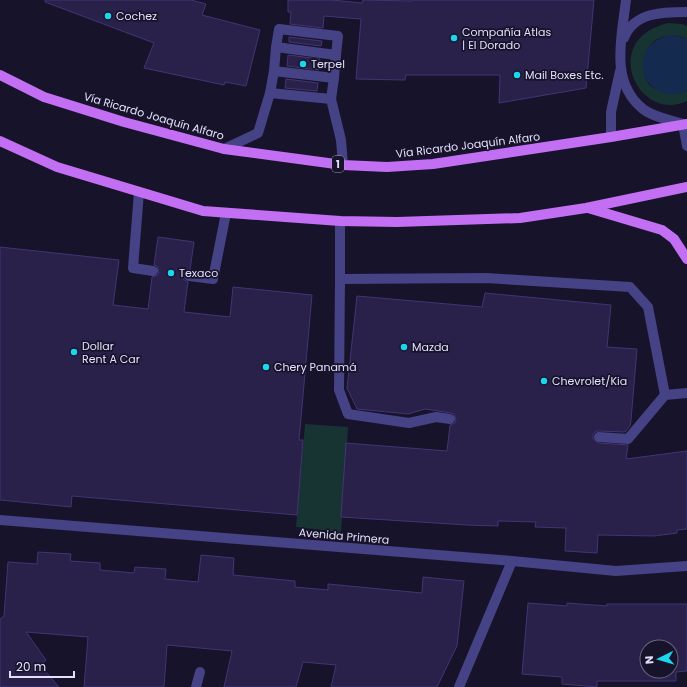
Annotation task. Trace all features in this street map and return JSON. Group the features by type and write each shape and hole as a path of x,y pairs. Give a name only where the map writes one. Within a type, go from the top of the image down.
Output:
{"main road":[{"name":"Vía Ricardo Joaquín Alfaro","path":"0,75 44,97 124,122 224,149 343,165 387,167 433,164 610,138 686,123"},
{"path":"0,141 57,167 203,211 340,221 397,222 520,218 586,208 687,187"},
{"path":"586,208 662,230 674,239 687,259"}],"street":[{"path":"610,138 611,112 620,67 626,0"},
{"path":"621,44 626,31 641,18 660,13 687,12"},
{"path":"224,149 258,133 270,93 279,29 338,36 331,99 341,140 343,165"},
{"path":"276,47 336,55"},
{"path":"620,67 628,93 643,109 652,114 686,123 687,146"},
{"path":"274,72 334,78"},
{"path":"270,93 331,99"},
{"path":"139,192 133,268 153,271"},
{"path":"189,276 212,279 226,213"},
{"path":"340,221 339,390 348,414 409,423 436,417 450,419"},
{"path":"340,279 486,278 630,286 648,307 665,395"},
{"path":"599,437 628,439 665,395 687,393"},
{"name":"Avenida Primera","path":"0,520 512,561 616,571 687,566"},
{"path":"459,687 512,561"},
{"path":"196,687 200,672"}],"green space":[{"path":"668,23 687,26 687,39 672,36 661,37 653,42 647,50 644,59 644,69 645,77 650,85 656,89 684,92 687,90 687,101 670,105 654,101 641,91 633,77 631,61 635,46 647,32"},
{"path":"305,424 348,427 341,532 296,527"}],"water":[{"path":"674,35 687,39 687,90 681,93 669,94 657,90 649,83 644,74 643,64 645,54 651,45 661,38"}],"building":[{"path":"45,0 191,0 206,4 202,15 260,30 246,86 225,82 224,85 144,68 154,43 45,2"},
{"path":"288,0 332,0 362,3 363,0 594,0 586,88 499,103 500,75 406,75 405,80 356,79 361,19 324,16 323,28 290,24 291,12 288,12"},
{"path":"289,37 322,41 321,46 289,42"},
{"path":"288,55 320,59 319,70 287,66"},
{"path":"286,79 318,83 317,91 285,88"},
{"path":"158,237 194,242 190,270 186,270 183,275 183,279 188,282 184,312 230,317 233,287 312,295 299,440 303,440 297,515 72,496 71,507 0,500 0,247 119,260 113,305 148,309 152,277 158,275 159,272 157,266 154,265"},
{"path":"485,293 611,305 607,347 637,349 631,420 630,426 625,432 597,431 593,434 593,439 599,443 628,445 626,459 687,451 687,529 677,530 677,533 654,536 598,535 597,553 565,551 566,528 535,527 536,522 498,521 498,526 341,517 346,443 447,451 450,425 455,423 456,420 454,414 425,409 408,414 357,409 347,388 357,296 482,307"},
{"path":"38,552 71,554 70,561 100,563 100,570 134,573 135,567 166,569 165,579 198,582 201,555 234,558 233,575 295,581 295,587 328,590 328,584 422,593 423,577 464,581 457,646 437,687 331,687 336,665 303,662 296,687 224,687 232,651 167,645 164,687 84,687 88,637 26,632 46,660 40,665 59,687 0,687 0,619 4,616 8,562 37,564"},
{"path":"528,603 567,606 567,603 607,606 607,604 687,604 687,671 679,672 679,639 639,639 639,679 676,679 676,681 597,681 597,687 562,684 562,677 522,674"}],"place":[{"name":"Cochez","path":"108,16"},
{"name":"Compañía Atlas | El Dorado","path":"454,38"},
{"name":"Terpel","path":"303,64"},
{"name":"Mail Boxes Etc.","path":"517,75"},
{"name":"Texaco","path":"171,273"},
{"name":"Mazda","path":"404,347"},
{"name":"Dollar Rent A Car","path":"74,352"},
{"name":"Chery Panamá","path":"266,367"},
{"name":"Chevrolet/Kia","path":"544,381"}]}
